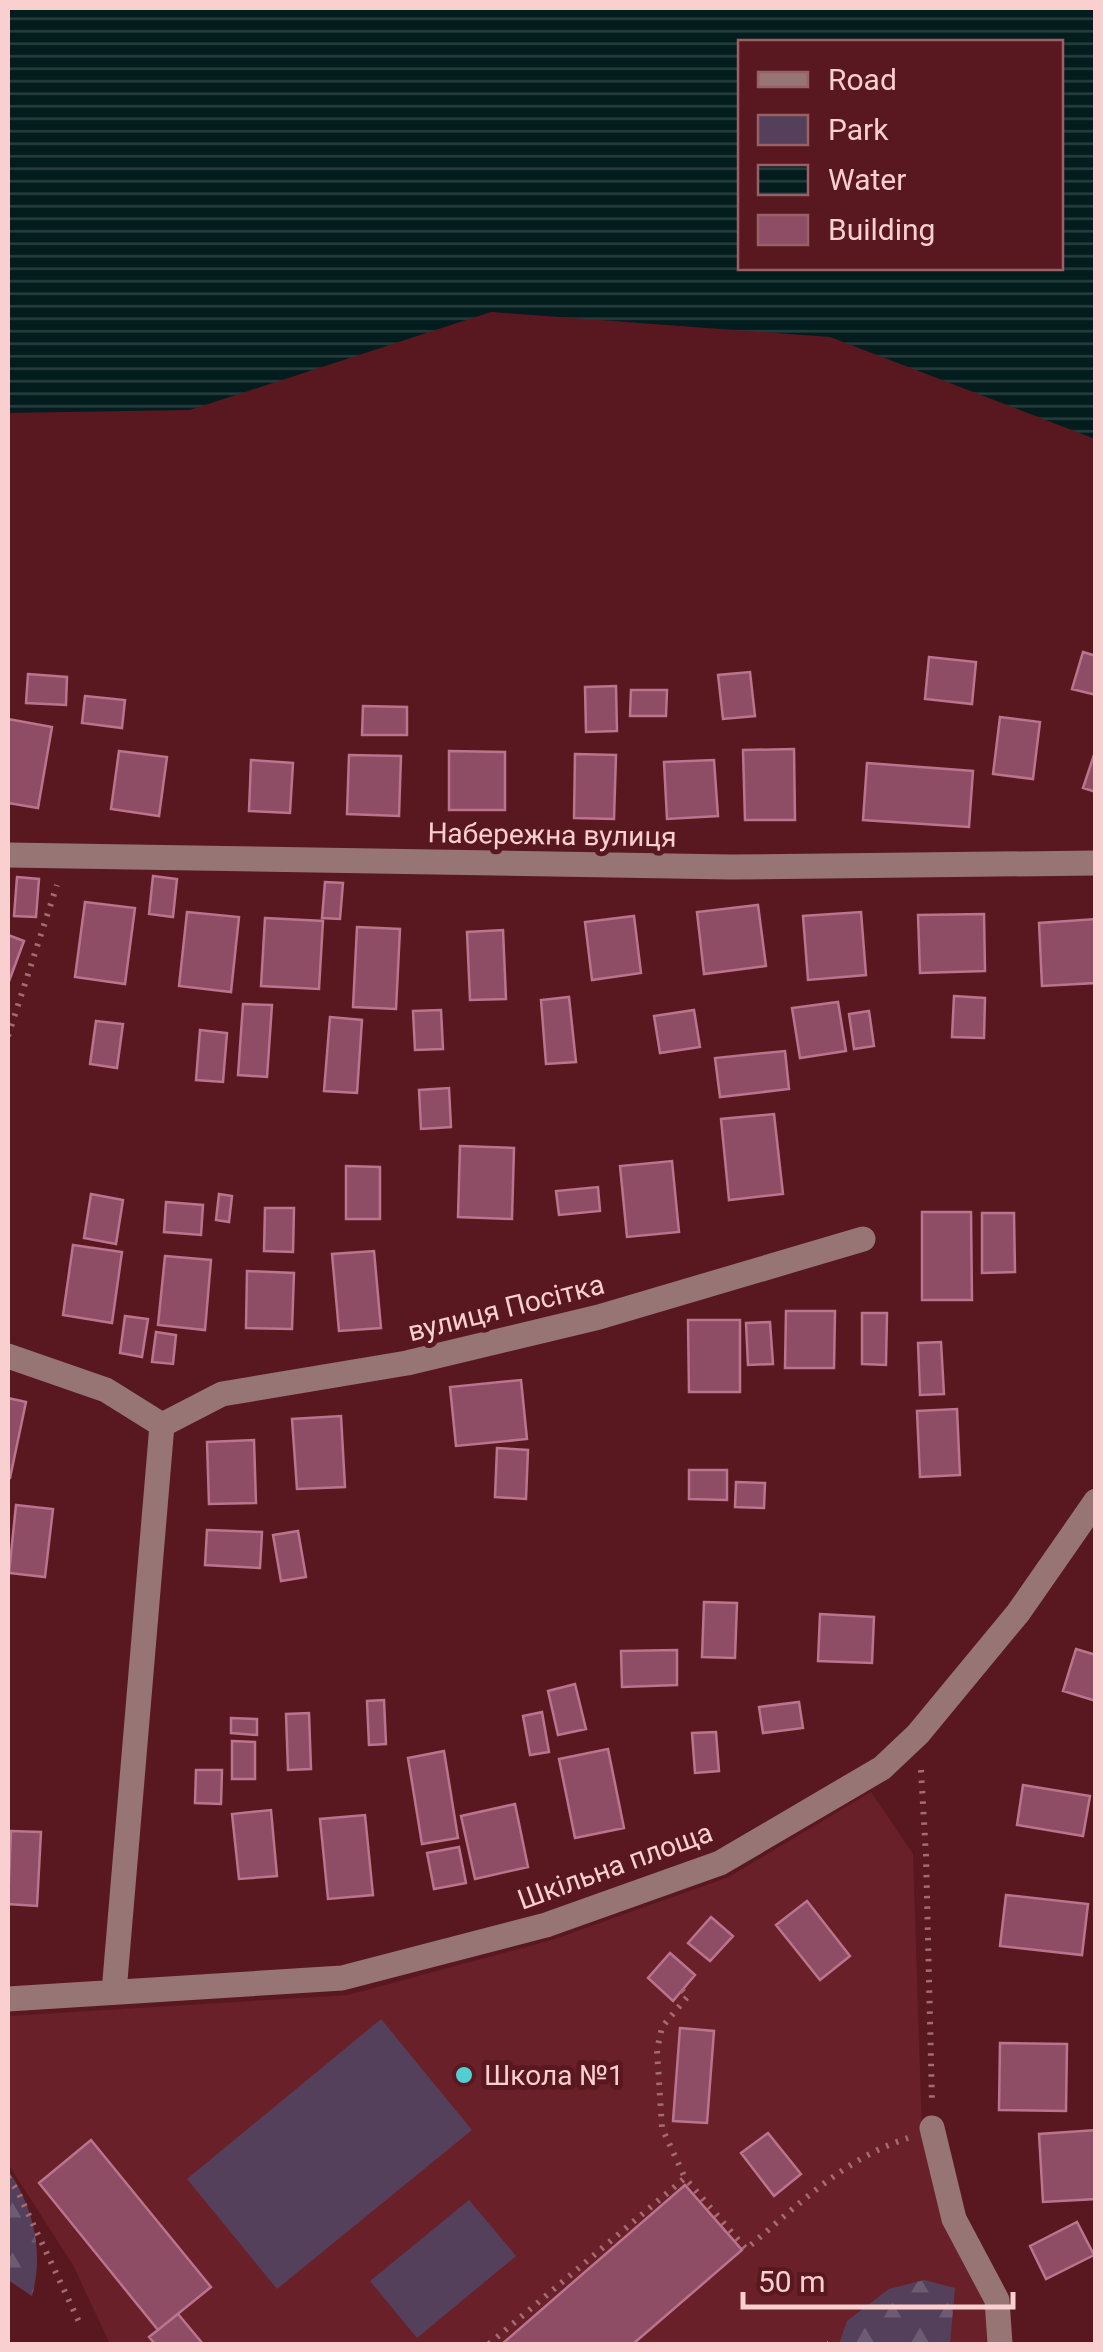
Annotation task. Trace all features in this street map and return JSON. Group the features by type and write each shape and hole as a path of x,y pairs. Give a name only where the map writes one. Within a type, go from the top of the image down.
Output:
{"street":[{"name":"Набережна вулиця","path":"8,855 732,867 1096,863"},
{"name":"вулиця Посітка","path":"162,1425 222,1394 408,1363 561,1327 864,1239"},
{"path":"8,1356 106,1390 162,1425 114,1992"},
{"name":"Шкільна площа","path":"8,1999 342,1978 546,1925 720,1863 882,1768 918,1734 1018,1613 1096,1500"},
{"path":"932,2128 954,2218 997,2300 1000,2344"}],"path":[{"path":"8,1036 66,857"},
{"path":"682,1990 688,1996 662,2027 657,2050 662,2128 684,2178 746,2250 832,2178 877,2148 932,2128 926,1856 918,1734"},
{"path":"8,2177 34,2222 80,2324"},
{"path":"490,2344 684,2178"}],"shaded area":[{"name":"Школа №1","path":"871,1792 913,1854 922,2133 985,2301 987,2344 110,2344 73,2265 8,2164 8,2016 348,1995 552,1940 729,1877"}],"green space":[{"path":"381,2019 472,2130 277,2289 187,2179"},
{"path":"8,2170 34,2231 37,2263 32,2296 8,2280"},
{"path":"469,2200 516,2256 417,2338 370,2281"},
{"path":"924,2280 955,2288 950,2344 839,2344 847,2321 889,2289"}],"water":[{"path":"8,8 1095,8 1095,439 830,337 491,312 190,410 8,413"}],"building":[{"path":"1083,652 1096,656 1096,695 1072,689"},
{"path":"929,657 976,662 972,704 925,699"},
{"path":"750,672 755,716 723,719 718,675"},
{"path":"28,674 67,677 66,705 26,703"},
{"path":"616,686 617,731 586,732 585,687"},
{"path":"631,690 667,690 666,716 630,716"},
{"path":"85,696 125,700 122,728 82,723"},
{"path":"363,706 407,707 407,735 362,735"},
{"path":"1000,717 1040,722 1033,779 993,774"},
{"path":"8,719 52,727 38,808 8,803"},
{"path":"794,749 795,820 745,820 743,750"},
{"path":"1096,749 1096,792 1083,788"},
{"path":"119,751 167,757 159,816 111,809"},
{"path":"449,751 505,752 505,810 449,810"},
{"path":"575,754 616,755 614,819 574,818"},
{"path":"349,755 401,756 399,816 347,814"},
{"path":"251,760 293,763 290,813 249,811"},
{"path":"714,760 718,816 667,819 664,762"},
{"path":"867,763 973,771 969,827 863,820"},
{"path":"153,876 177,879 173,917 149,914"},
{"path":"17,877 39,879 36,917 14,916"},
{"path":"325,882 343,883 340,919 322,918"},
{"path":"85,902 135,908 125,984 75,977"},
{"path":"758,905 766,966 704,974 697,912"},
{"path":"187,912 239,917 231,992 179,986"},
{"path":"861,912 866,975 808,980 803,916"},
{"path":"984,914 985,971 920,973 918,915"},
{"path":"634,916 641,973 592,980 585,922"},
{"path":"265,918 323,921 319,989 261,986"},
{"path":"1096,919 1096,983 1042,986 1039,923"},
{"path":"357,927 400,929 396,1009 353,1007"},
{"path":"503,930 506,999 470,1000 467,932"},
{"path":"8,935 24,941 8,984"},
{"path":"954,996 985,998 984,1038 952,1037"},
{"path":"569,997 576,1062 546,1064 541,1000"},
{"path":"838,1002 846,1051 800,1058 792,1008"},
{"path":"243,1004 272,1005 267,1077 238,1075"},
{"path":"441,1010 443,1049 415,1050 413,1011"},
{"path":"694,1010 700,1047 660,1053 654,1016"},
{"path":"869,1011 874,1046 854,1049 849,1014"},
{"path":"330,1017 362,1020 357,1093 324,1091"},
{"path":"96,1021 123,1024 117,1068 90,1064"},
{"path":"200,1030 227,1033 223,1082 196,1080"},
{"path":"785,1051 789,1089 720,1097 715,1058"},
{"path":"449,1088 451,1127 421,1129 419,1090"},
{"path":"774,1114 783,1194 729,1200 721,1119"},
{"path":"460,1146 514,1148 512,1219 458,1217"},
{"path":"672,1161 679,1232 627,1237 620,1166"},
{"path":"346,1166 380,1167 380,1219 346,1219"},
{"path":"598,1187 600,1211 559,1215 556,1191"},
{"path":"91,1194 123,1200 116,1244 84,1238"},
{"path":"219,1194 232,1196 229,1222 216,1220"},
{"path":"166,1202 203,1205 201,1235 164,1232"},
{"path":"265,1208 294,1208 293,1252 264,1251"},
{"path":"922,1212 971,1212 972,1300 922,1300"},
{"path":"982,1213 1014,1213 1015,1272 982,1273"},
{"path":"73,1245 122,1252 112,1323 63,1315"},
{"path":"374,1251 381,1328 339,1331 332,1254"},
{"path":"165,1256 211,1260 205,1330 158,1325"},
{"path":"247,1271 294,1273 292,1329 246,1328"},
{"path":"786,1311 835,1311 834,1368 785,1368"},
{"path":"862,1313 887,1313 886,1365 862,1364"},
{"path":"125,1316 148,1319 142,1357 120,1353"},
{"path":"688,1320 740,1320 740,1392 689,1392"},
{"path":"770,1322 773,1364 748,1365 746,1323"},
{"path":"156,1332 176,1335 173,1364 152,1362"},
{"path":"941,1342 944,1394 920,1395 918,1343"},
{"path":"521,1380 527,1439 456,1446 450,1387"},
{"path":"8,1398 26,1402 10,1478 8,1478"},
{"path":"957,1409 960,1475 920,1477 917,1411"},
{"path":"341,1416 345,1487 297,1489 292,1419"},
{"path":"254,1440 256,1503 209,1504 207,1442"},
{"path":"497,1448 528,1450 526,1499 495,1497"},
{"path":"689,1470 727,1470 727,1500 689,1499"},
{"path":"736,1482 765,1483 764,1508 735,1507"},
{"path":"16,1505 53,1509 45,1577 9,1573"},
{"path":"207,1530 262,1532 260,1568 205,1565"},
{"path":"298,1531 306,1577 281,1581 273,1535"},
{"path":"704,1602 737,1603 735,1658 702,1657"},
{"path":"820,1614 874,1617 872,1663 818,1661"},
{"path":"1076,1649 1096,1655 1096,1701 1063,1691"},
{"path":"677,1650 677,1685 622,1687 621,1651"},
{"path":"575,1684 586,1729 558,1735 548,1691"},
{"path":"384,1700 386,1744 369,1745 367,1701"},
{"path":"799,1702 803,1728 763,1733 759,1707"},
{"path":"542,1712 549,1752 530,1755 523,1716"},
{"path":"309,1713 311,1769 288,1770 286,1714"},
{"path":"231,1718 257,1719 257,1735 231,1733"},
{"path":"716,1732 719,1771 695,1773 692,1733"},
{"path":"232,1741 255,1742 255,1779 232,1779"},
{"path":"608,1749 624,1828 575,1838 559,1759"},
{"path":"444,1751 458,1838 422,1844 408,1758"},
{"path":"196,1770 222,1770 221,1804 195,1803"},
{"path":"1023,1785 1090,1796 1083,1836 1017,1825"},
{"path":"515,1804 528,1867 475,1879 461,1816"},
{"path":"271,1810 277,1876 239,1879 232,1814"},
{"path":"365,1815 373,1895 328,1899 320,1819"},
{"path":"11,1831 41,1832 37,1906 8,1904"},
{"path":"459,1847 466,1883 434,1889 427,1853"},
{"path":"1006,1895 1088,1904 1082,1955 1000,1946"},
{"path":"807,1901 850,1956 820,1980 776,1925"},
{"path":"711,1917 733,1936 710,1961 688,1943"},
{"path":"670,1953 695,1975 673,2001 648,1978"},
{"path":"680,2028 714,2031 707,2123 673,2121"},
{"path":"1000,2043 1067,2044 1066,2111 999,2110"},
{"path":"1096,2130 1096,2199 1043,2202 1039,2134"},
{"path":"768,2133 801,2174 774,2196 741,2153"},
{"path":"91,2140 211,2287 158,2330 39,2183"},
{"path":"685,2185 742,2250 633,2344 502,2344"},
{"path":"1077,2222 1094,2255 1046,2279 1030,2246"},
{"path":"178,2314 203,2344 155,2344 149,2337"}],"place":[{"name":"Школа №1","path":"464,2075"}]}
